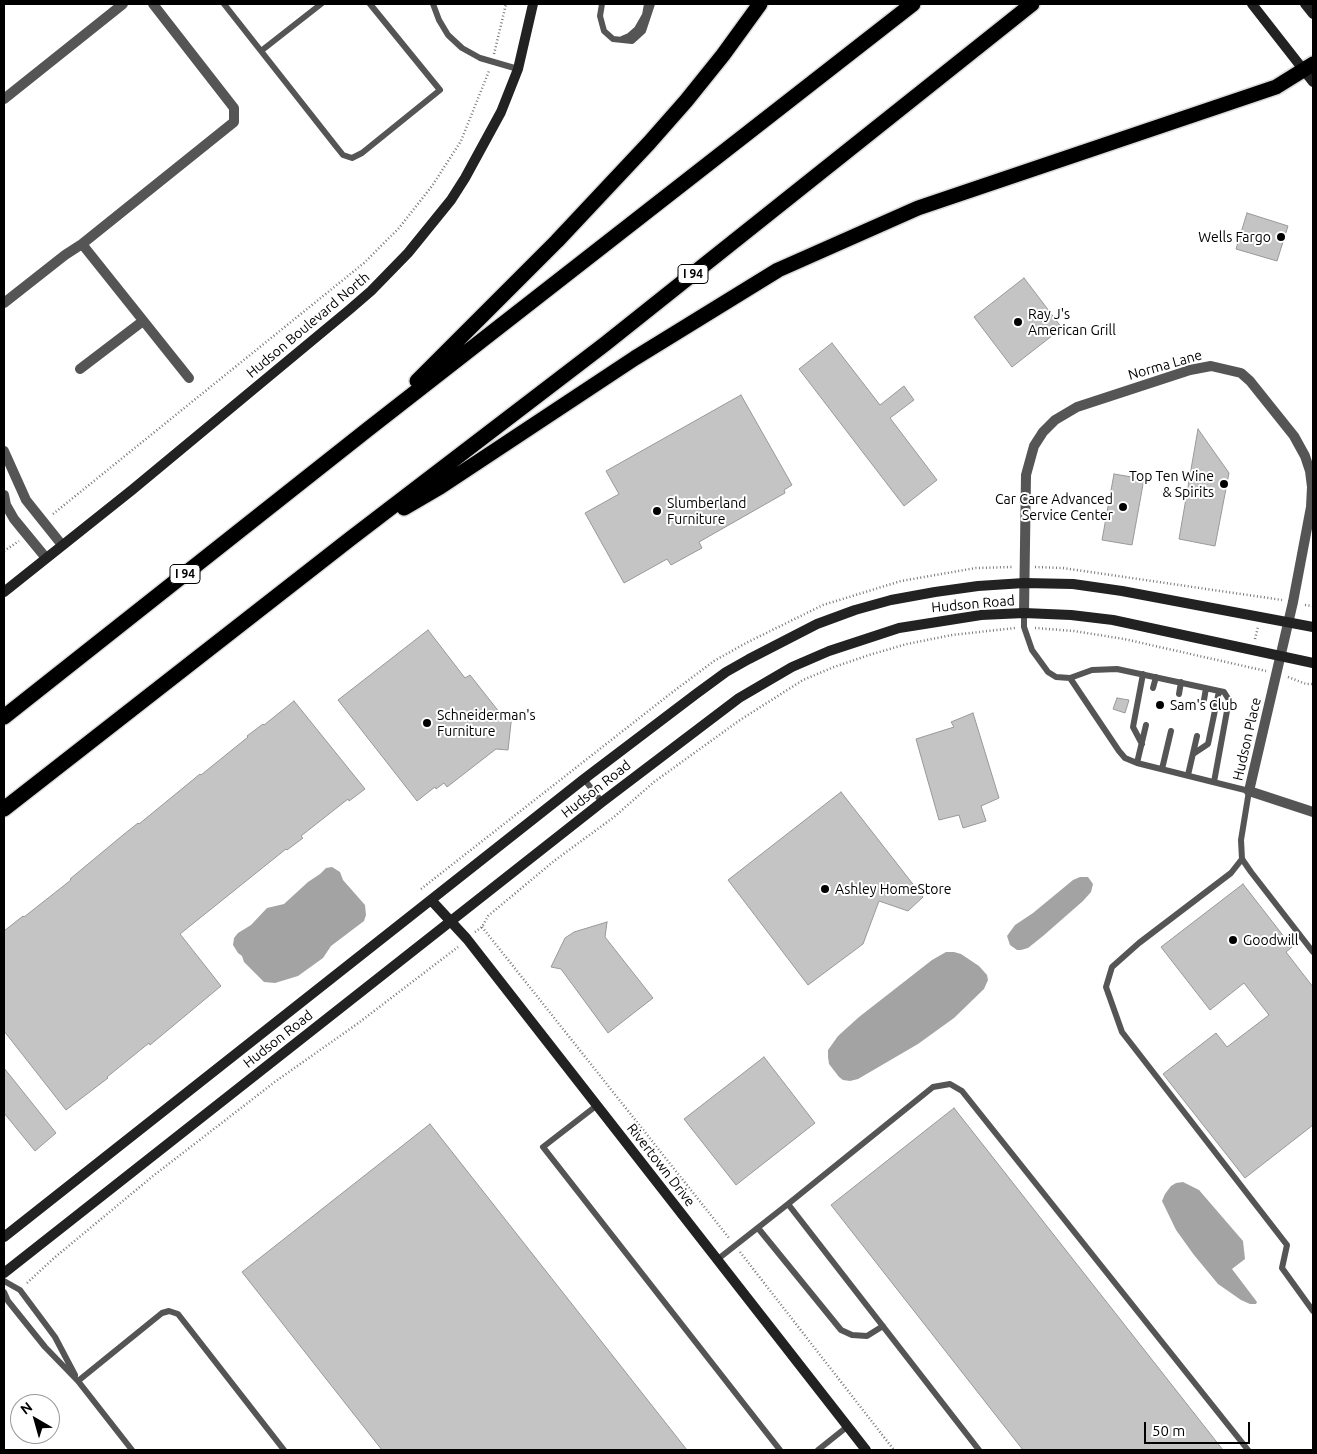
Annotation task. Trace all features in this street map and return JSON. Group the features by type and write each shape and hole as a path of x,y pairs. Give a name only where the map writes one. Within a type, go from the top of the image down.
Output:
{"highway":[{"path":"367,430 557,241 648,143 717,63 760,4"},
{"name":"I 94","path":"4,717 367,430 913,4"},
{"name":"I 94","path":"4,809 350,539 605,344 1032,4"},
{"path":"350,539 440,487 635,358 778,270 918,208 1276,87 1308,67"}],"street":[{"path":"4,99 123,4"},
{"path":"4,303 64,255 82,244 234,122 234,108 153,4"},
{"name":"Hudson Boulevard North","path":"4,592 140,484 372,291 408,253 451,200 501,112 518,69 533,4"},
{"path":"1252,4 1308,67 1313,82"},
{"path":"1305,4 1313,14"},
{"path":"82,244 190,378"},
{"path":"80,370 143,320"},
{"name":"Norma Lane","path":"1024,614 1026,475 1034,446 1043,432 1055,420 1077,407 1190,370 1211,366 1241,373 1250,381 1294,436 1305,456 1310,471 1312,488 1311,507 1280,656"},
{"path":"5,454 26,500 62,545"},
{"path":"4,495 6,505 14,519 46,558"},
{"name":"Hudson Road","path":"4,1237 584,779 726,672 817,624 855,610 900,599 978,586 1024,583 1073,584 1122,591 1313,627"},
{"name":"Hudson Road","path":"4,1273 602,802 739,698 792,667 822,654 899,628 981,615 1024,614 1071,615 1113,620 1313,664"},
{"name":"Hudson Place","path":"1280,656 1249,791 1313,812"},
{"name":"Rivertown Drive","path":"431,900 467,939 866,1450"}],"lane":[{"path":"224,4 344,155 352,158 362,153 440,90 370,4"},
{"path":"261,51 321,4"},
{"path":"433,4 438,20 448,35 462,48 480,58 518,69"},
{"path":"602,4 600,16 604,31 613,40 619,41 632,41 639,36 652,4"},
{"path":"619,41 629,36 636,29 645,14 647,4"},
{"path":"1024,614 1024,627 1032,650 1048,672 1056,677 1070,678 1092,670 1117,669 1224,692 1229,700 1214,782"},
{"path":"1142,744 1133,727 1143,674"},
{"path":"1153,688 1156,677"},
{"path":"1070,678 1125,758 1137,763 1249,791 1241,840 1242,859 1313,952"},
{"path":"1178,694 1181,682"},
{"path":"1204,700 1206,688"},
{"path":"1193,754 1208,744 1219,691"},
{"path":"1137,763 1146,725"},
{"path":"1162,769 1171,730"},
{"path":"1188,775 1196,736"},
{"path":"584,779 602,802"},
{"path":"1242,859 1231,873 1139,943 1112,967 1106,988 1122,1032 1287,1245 1282,1268 1313,1311"},
{"path":"718,1259 933,1087 950,1084 962,1091 1248,1450"},
{"path":"596,1106 542,1147 780,1450"},
{"path":"788,1204 979,1450"},
{"path":"758,1228 841,1330 852,1335 867,1336 883,1326"},
{"path":"4,1281 20,1290 56,1337 78,1381"},
{"path":"4,1292 8,1301 45,1347 78,1381 132,1450"},
{"path":"78,1381 162,1313 169,1311 178,1314 284,1450"},
{"path":"818,1450 848,1426"}],"path":[{"path":"55,513 364,263 399,228 432,186 460,141 492,62 506,4"},
{"path":"4,551 19,541"},
{"path":"894,1450 482,926 488,916 495,910 654,782 740,720 803,680 843,664 907,644 952,635 1024,627 1074,631 1124,639 1249,667 1265,598 1047,567"},
{"path":"1302,682 1313,684"},
{"path":"20,1290 54,1258 153,1176 276,1081 357,1024 448,956"}],"shaded area":[{"path":"332,867 340,872 343,880 365,905 366,915 364,921 331,946 323,958 298,976 275,983 264,982 244,962 242,956 233,945 234,938 238,933 251,925 267,908 284,904 326,868"},
{"path":"1080,877 1088,877 1093,884 1091,892 1083,901 1028,948 1017,950 1010,945 1007,936 1015,925 1033,913 1073,880"},
{"path":"946,952 961,954 979,966 987,975 988,980 984,989 954,1018 918,1044 858,1079 850,1081 839,1077 829,1064 828,1057 828,1050 838,1036 859,1017 932,960"},
{"path":"1183,1182 1199,1190 1243,1241 1245,1259 1232,1269 1257,1302 1256,1304 1250,1304 1241,1300 1218,1284 1176,1230 1162,1201 1171,1186"}],"building":[{"path":"1247,213 1288,226 1277,261 1236,249"},
{"name":"Ray J's American Grill","path":"1024,278 1062,328 1012,367 974,317"},
{"path":"832,343 880,405 904,386 914,400 890,418 937,480 904,506 799,369"},
{"path":"741,395 792,485 784,490 785,493 699,542 702,548 671,565 667,559 624,583 585,513 619,494 606,471"},
{"path":"1198,429 1229,473 1215,546 1179,539"},
{"path":"1114,474 1144,479 1132,545 1102,540"},
{"path":"428,630 465,678 470,675 500,713 512,714 508,750 496,749 447,787 444,783 436,789 435,787 417,801 338,700"},
{"path":"1117,698 1129,700 1125,713 1113,709"},
{"path":"294,701 365,789 349,801 348,799 301,836 303,838 286,849 180,934 221,986 150,1045 149,1043 66,1110 4,1031 4,931 71,880 123,835 201,775 247,736"},
{"path":"973,713 999,798 981,806 986,821 963,828 959,815 939,820 916,739 954,727 951,722"},
{"name":"Ashley HomeStore","path":"841,792 923,897 908,911 879,901 863,944 808,985 728,880"},
{"path":"1243,884 1292,947 1286,952 1313,987 1313,1125 1245,1178 1163,1074 1216,1033 1227,1047 1269,1015 1244,983 1210,1010 1161,947"},
{"path":"607,922 605,937 653,998 608,1033 561,969 551,967 565,938 574,932"},
{"path":"764,1057 815,1123 736,1185 684,1119"},
{"path":"4,1068 56,1133 35,1151 4,1113"},
{"path":"954,1108 1223,1450 1023,1450 831,1205"},
{"path":"430,1124 687,1450 382,1450 242,1272"}],"place":[{"name":"Wells Fargo","path":"1281,237"},
{"name":"Ray J's American Grill","path":"1018,322"},
{"name":"Top Ten Wine & Spirits","path":"1224,484"},
{"name":"Car Care Advanced Service Center","path":"1123,507"},
{"name":"Slumberland Furniture","path":"657,511"},
{"name":"Sam's Club","path":"1160,705"},
{"name":"Schneiderman's Furniture","path":"427,723"},
{"name":"Ashley HomeStore","path":"825,889"},
{"name":"Goodwill","path":"1233,940"}]}
